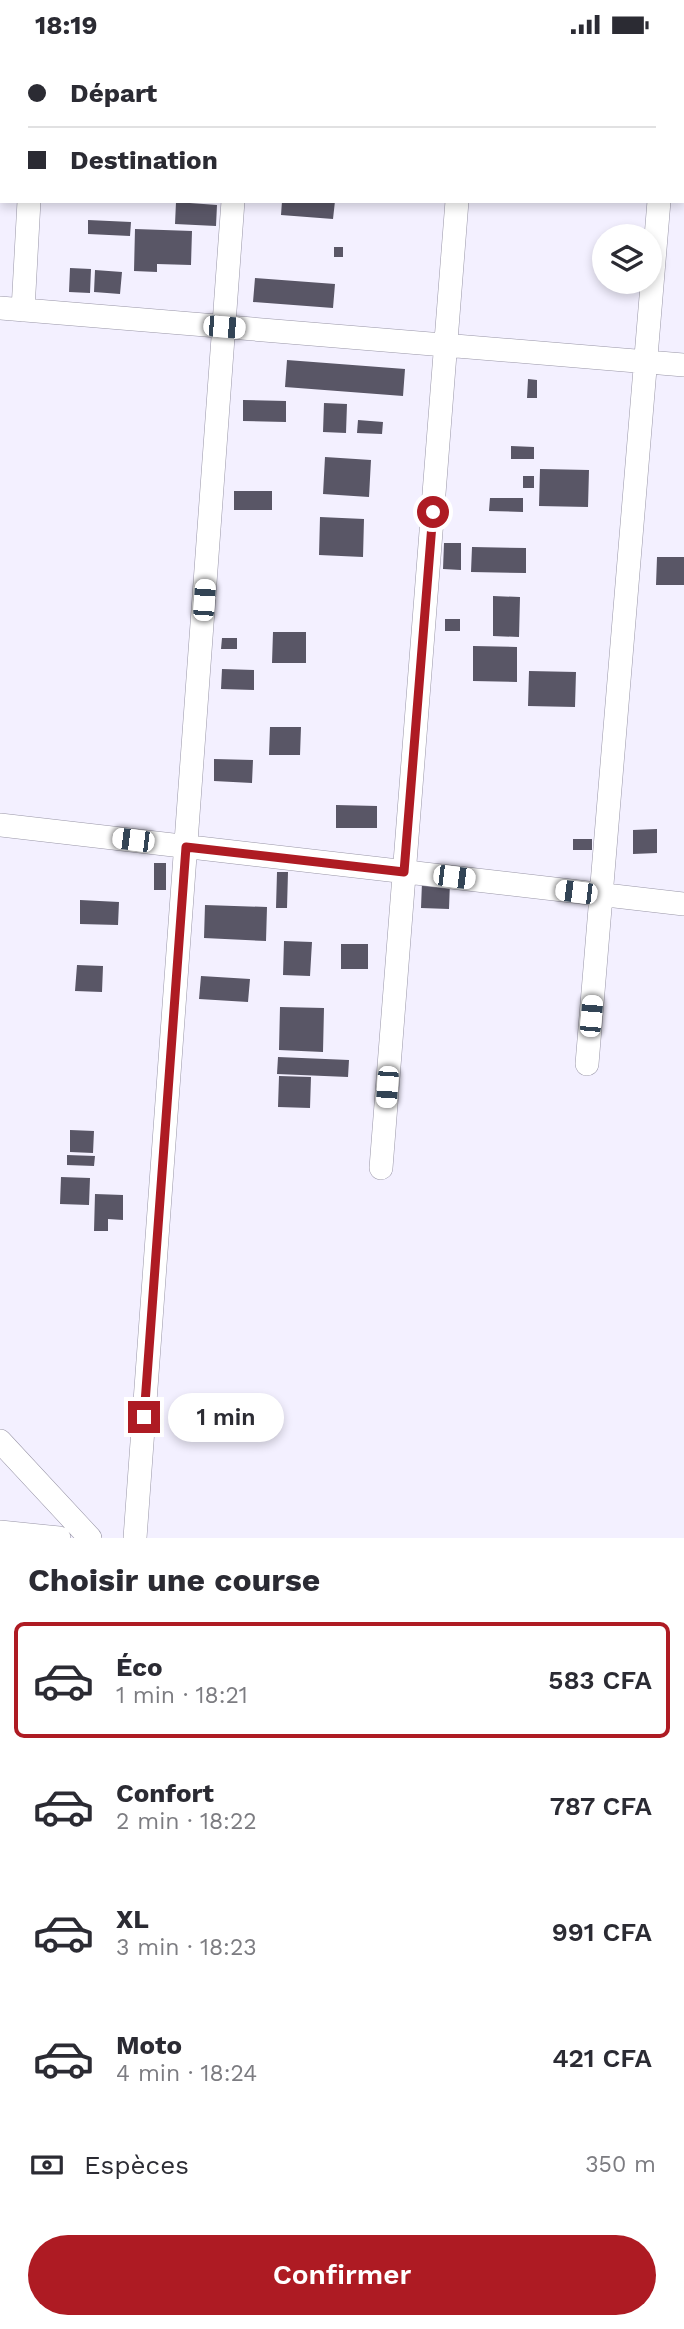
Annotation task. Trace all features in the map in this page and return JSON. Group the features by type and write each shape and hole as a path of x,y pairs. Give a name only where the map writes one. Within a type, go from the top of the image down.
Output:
{"street":[{"path":"23,310 29,203"},
{"path":"135,1538 233,203"},
{"path":"381,1168 457,203"},
{"path":"587,1064 659,203"},
{"path":"0,308 684,365"},
{"path":"0,825 684,904"},
{"path":"0,1441 90,1538"},
{"path":"0,1532 59,1538"}],"building":[{"path":"176,203 217,205 216,226 175,224"},
{"path":"282,203 335,203 333,219 281,215"},
{"path":"88,220 131,222 130,236 88,234"},
{"path":"135,229 192,231 191,265 157,264 157,272 134,271"},
{"path":"334,247 343,247 343,257 334,257"},
{"path":"70,268 91,269 90,293 69,292"},
{"path":"95,270 122,272 120,294 94,292"},
{"path":"255,278 335,284 333,308 253,302"},
{"path":"287,360 405,369 403,396 285,387"},
{"path":"528,379 537,380 537,398 527,398"},
{"path":"243,400 286,401 286,422 243,421"},
{"path":"324,403 347,404 346,433 323,432"},
{"path":"358,420 383,422 382,434 357,433"},
{"path":"511,446 534,447 534,459 511,459"},
{"path":"325,457 371,460 369,497 323,494"},
{"path":"540,469 589,470 588,507 539,506"},
{"path":"523,476 534,476 534,488 523,488"},
{"path":"234,491 272,491 272,510 234,510"},
{"path":"490,498 523,498 523,512 489,511"},
{"path":"320,517 364,519 363,557 319,555"},
{"path":"444,543 461,543 461,570 443,569"},
{"path":"472,547 526,548 526,573 471,572"},
{"path":"657,557 684,557 684,585 656,585"},
{"path":"493,596 520,597 519,637 493,636"},
{"path":"445,619 460,619 460,631 445,631"},
{"path":"273,632 306,632 306,663 272,663"},
{"path":"222,638 237,638 237,649 221,649"},
{"path":"473,646 517,647 517,682 473,681"},
{"path":"222,669 254,670 254,690 221,689"},
{"path":"529,671 576,672 575,707 528,706"},
{"path":"270,727 301,727 300,755 269,755"},
{"path":"214,759 253,760 252,783 214,781"},
{"path":"336,805 377,806 377,828 336,828"},
{"path":"657,829 657,853 633,854 633,830"},
{"path":"573,839 592,839 592,850 573,850"},
{"path":"154,863 166,863 166,890 154,890"},
{"path":"277,872 288,872 287,908 276,908"},
{"path":"422,882 450,882 449,909 421,908"},
{"path":"80,900 119,902 118,925 80,924"},
{"path":"205,905 267,907 266,941 204,938"},
{"path":"284,941 312,942 310,976 283,975"},
{"path":"341,944 368,944 368,969 341,969"},
{"path":"77,965 103,966 102,992 75,991"},
{"path":"201,976 250,979 248,1002 199,999"},
{"path":"280,1007 324,1008 323,1052 279,1050"},
{"path":"278,1057 349,1060 348,1077 277,1074"},
{"path":"279,1076 311,1077 310,1108 278,1107"},
{"path":"70,1130 94,1131 93,1153 70,1152"},
{"path":"67,1155 95,1156 94,1166 67,1165"},
{"path":"61,1177 90,1178 89,1205 60,1204"},
{"path":"95,1194 123,1195 123,1220 108,1219 108,1231 94,1231"}],"route":[{"path":"144,1417 186,847 404,872 433,512"}]}
